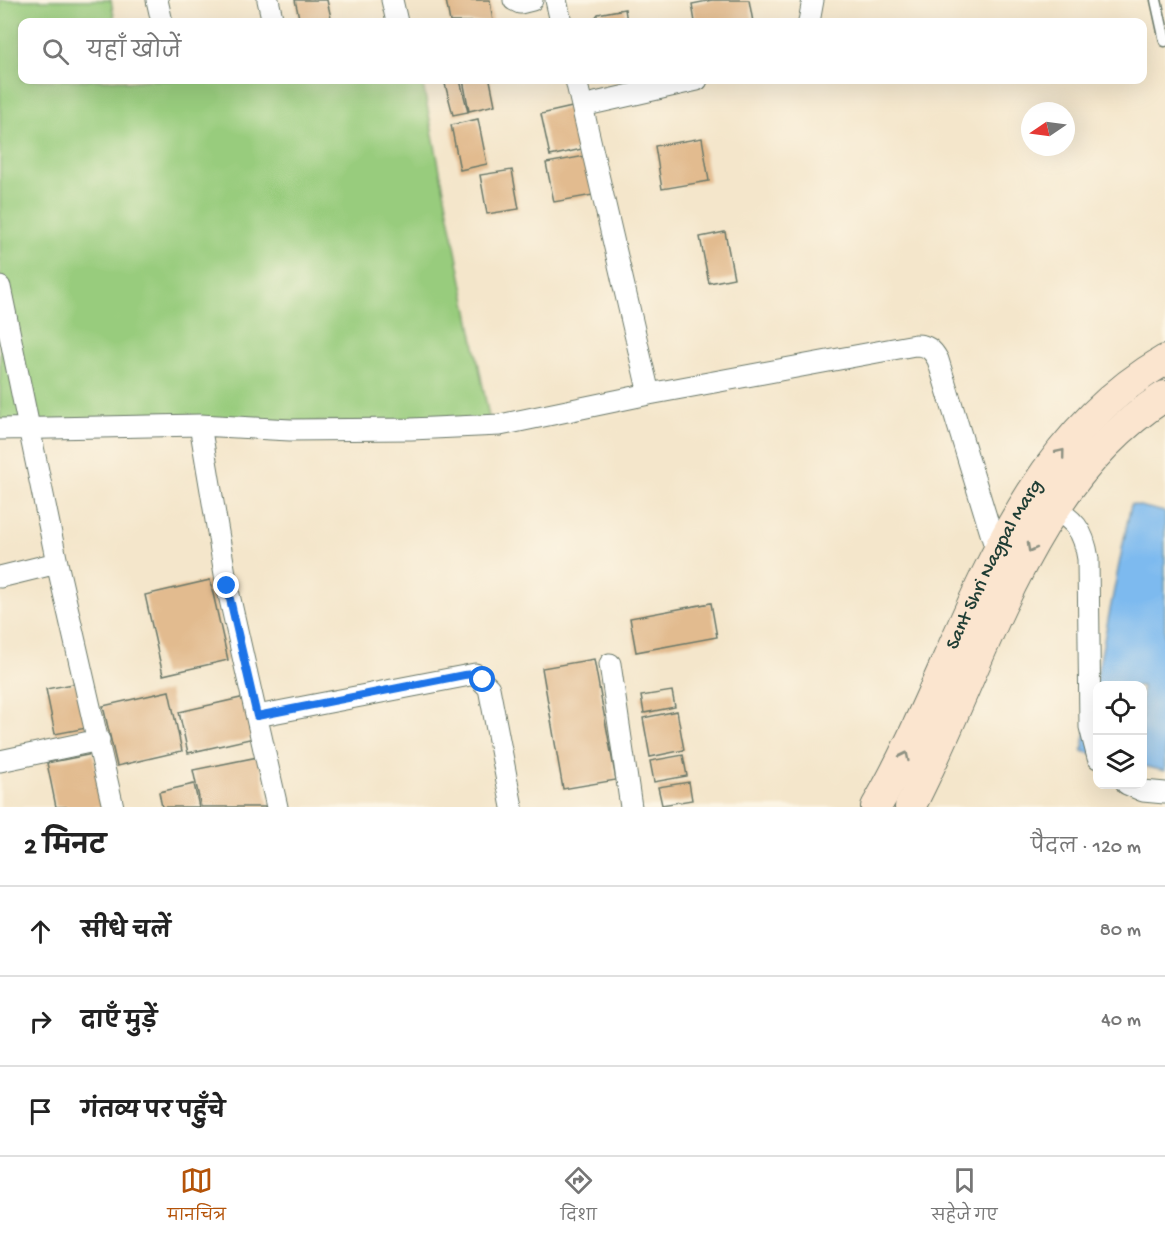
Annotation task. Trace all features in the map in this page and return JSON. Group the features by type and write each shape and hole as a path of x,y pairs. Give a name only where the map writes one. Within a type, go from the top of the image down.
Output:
{"main road":[{"name":"Sant Shri Nagpal Marg","path":"910,807 928,772 1012,582 1042,500 1081,427 1116,394 1165,360"},
{"name":"Sant Shri Nagpal Marg","path":"876,807 903,761 997,553 1042,500 1136,414 1165,396"}],"street":[{"path":"157,0 161,18"},
{"path":"392,0 396,18"},
{"path":"514,0 520,3 532,0"},
{"path":"556,0 560,18"},
{"path":"810,18 813,0"},
{"path":"577,84 649,394"},
{"path":"582,106 678,84"},
{"path":"0,287 57,563 113,807"},
{"path":"0,429 200,425 290,430 472,427 550,416 649,394 925,345 933,351 938,360 997,553"},
{"path":"200,425 227,586 277,807"},
{"path":"1042,500 1079,527 1086,540 1090,727 1093,739"},
{"path":"0,577 57,563"},
{"path":"610,664 631,807"},
{"path":"257,716 475,674 489,688 512,807"},
{"path":"0,761 99,740"},
{"path":"1138,789 1165,793"}],"lane":[{"path":"1156,0 1165,41"}],"green space":[{"path":"0,0 111,0 114,18 18,18 18,84 423,84 490,422 0,422"}],"water":[{"path":"1131,504 1165,512 1165,771 1147,767 1147,681 1096,681"},
{"path":"1093,696 1093,754 1082,751"}],"building":[{"path":"295,0 327,0 331,18 299,18"},
{"path":"446,0 490,0 492,18 449,18"},
{"path":"712,0 749,0 752,18 694,18 692,4"},
{"path":"625,9 626,18 595,18 598,14"},
{"path":"445,84 461,84 468,112 453,115"},
{"path":"464,84 491,84 495,105 469,111"},
{"path":"581,105 591,147 550,156 541,114"},
{"path":"478,119 487,164 460,170 451,125"},
{"path":"702,138 709,181 662,189 655,146"},
{"path":"585,156 593,195 554,202 546,163"},
{"path":"512,170 519,209 487,214 480,175"},
{"path":"725,232 734,278 709,283 700,237"},
{"path":"210,580 228,660 163,675 145,595"},
{"path":"711,603 717,637 636,652 630,618"},
{"path":"594,659 616,780 563,789 542,668"},
{"path":"83,682 92,727 55,734 46,689"},
{"path":"169,691 182,751 117,766 103,706"},
{"path":"672,691 675,707 644,713 641,696"},
{"path":"245,697 254,738 188,753 179,712"},
{"path":"677,711 684,750 650,757 643,718"},
{"path":"93,754 104,807 56,807 47,763"},
{"path":"683,755 687,776 654,782 650,761"},
{"path":"258,757 269,807 201,807 193,770"},
{"path":"689,782 692,800 662,805 658,787"},
{"path":"194,784 199,807 162,807 159,792"}],"route":[{"path":"227,586 257,716 464,675 475,674 483,680"}]}
